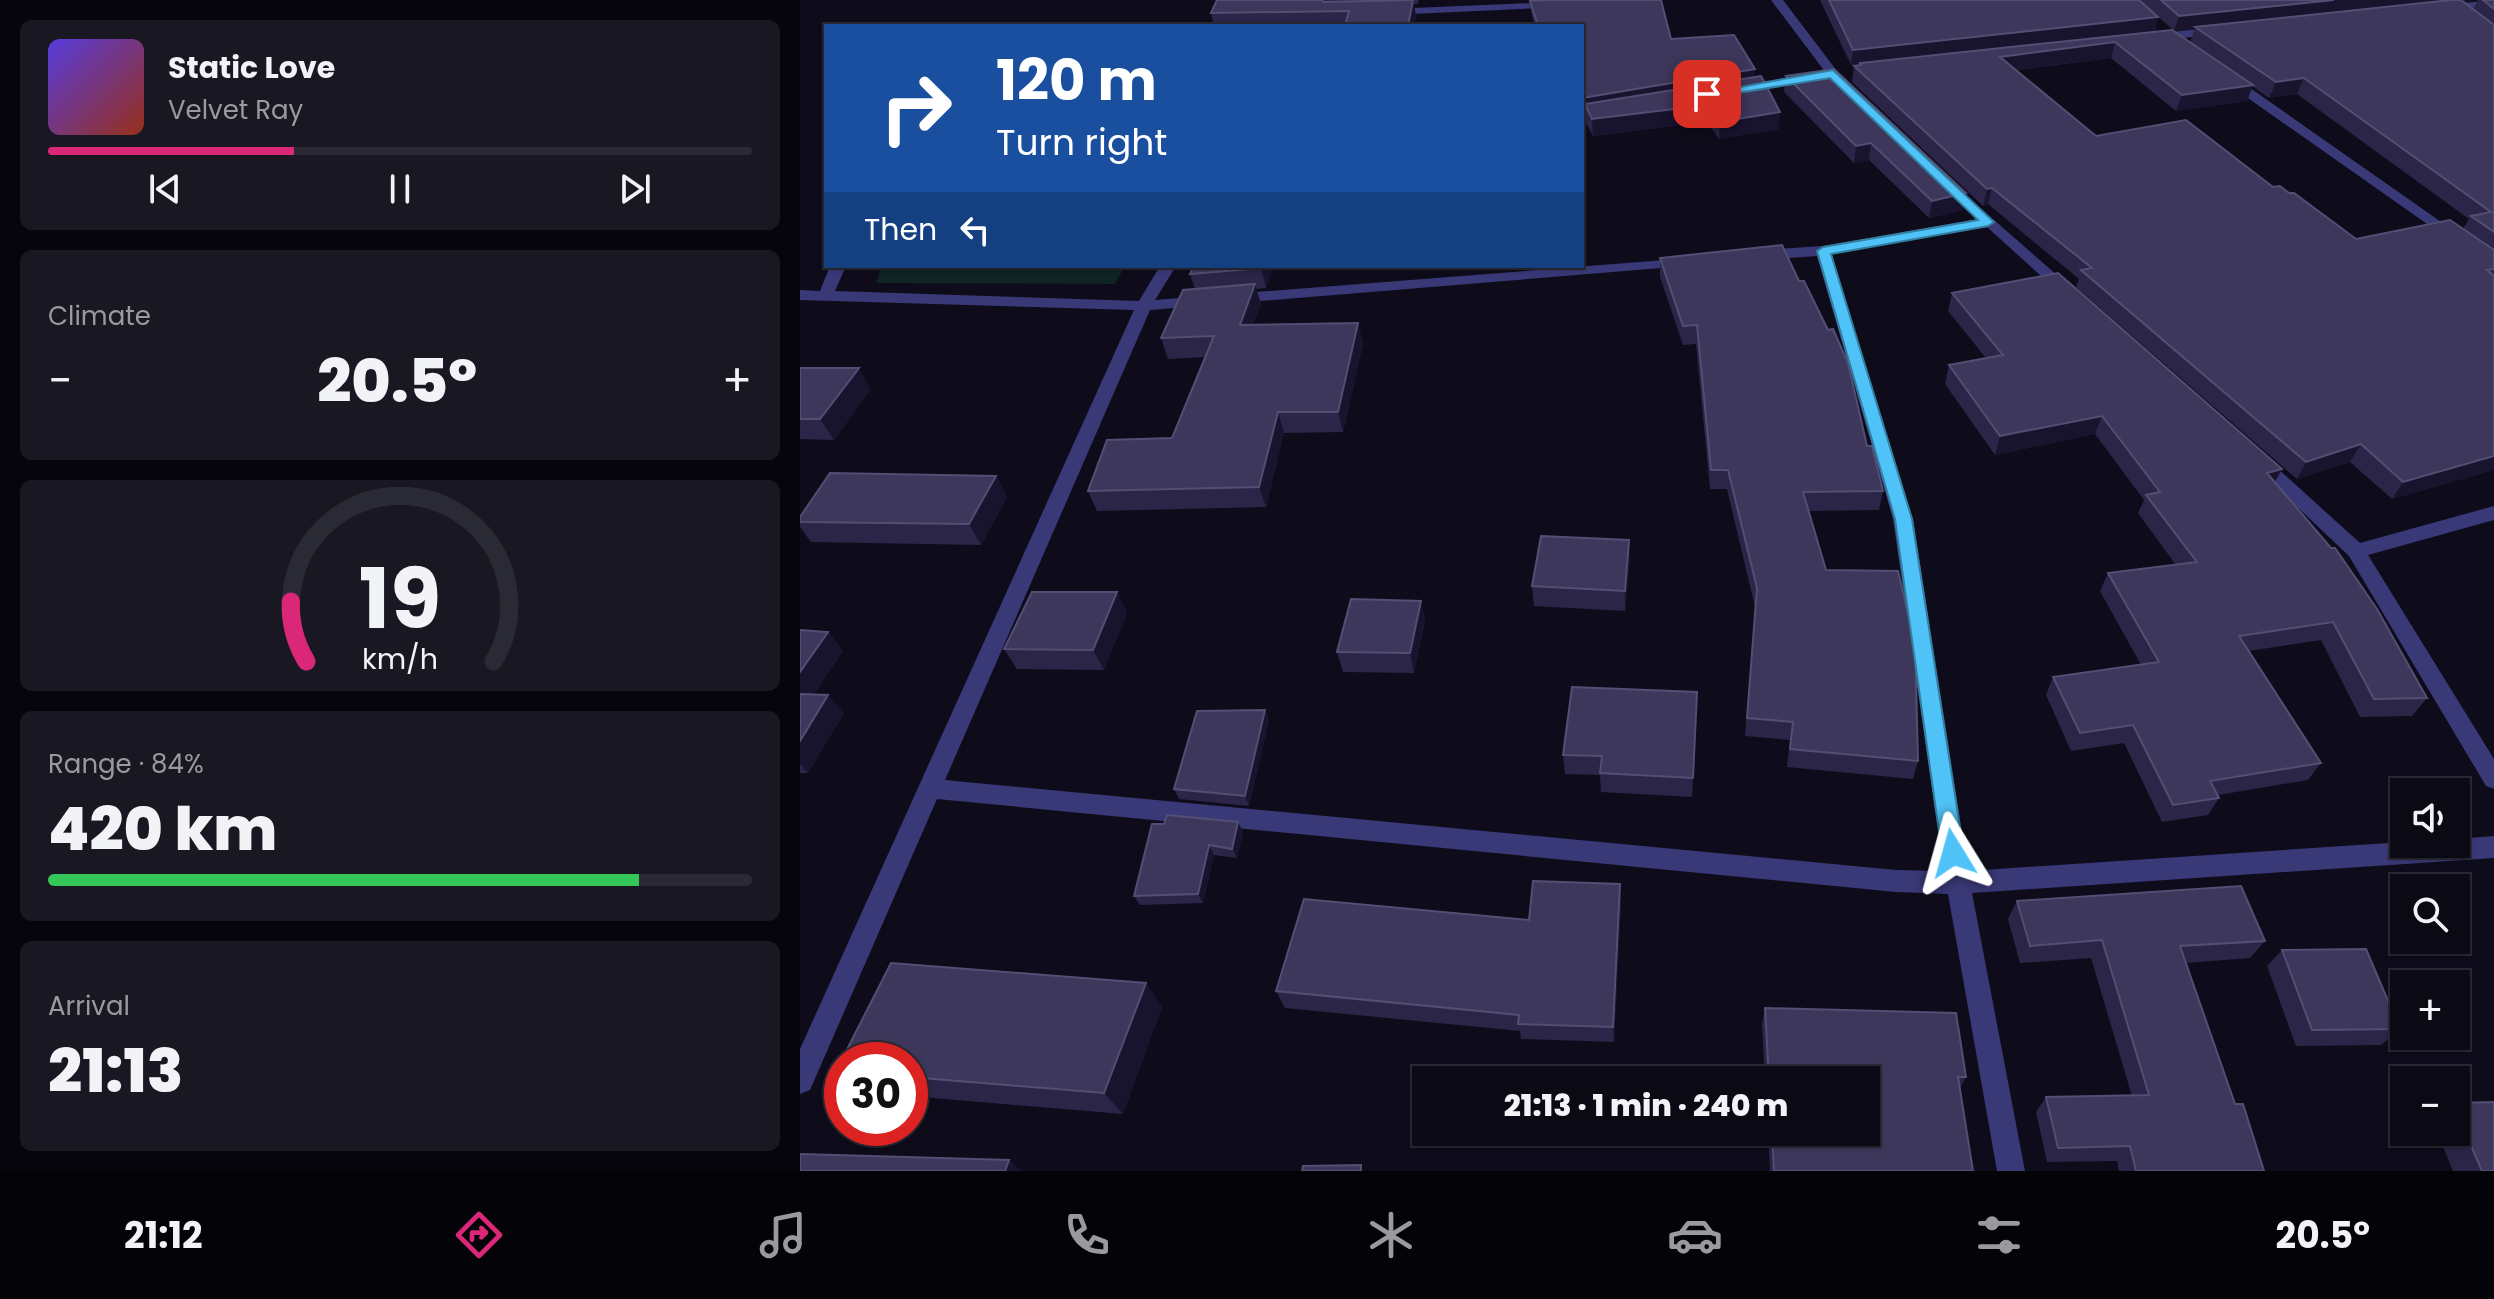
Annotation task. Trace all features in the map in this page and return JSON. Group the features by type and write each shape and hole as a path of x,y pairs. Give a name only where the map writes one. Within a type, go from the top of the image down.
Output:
{"street":[{"path":"1777,0 1855,95"},
{"path":"2425,10 2460,11 2494,3"},
{"path":"1373,12 1573,4"},
{"path":"2138,39 2163,32 2228,30"},
{"path":"2163,32 2181,45"},
{"path":"1723,92 1840,73"},
{"path":"2220,73 2494,266"},
{"path":"1932,169 2081,304"},
{"path":"1744,257 1823,251 1988,222"},
{"path":"1823,251 1903,519 1958,883 2011,1171"},
{"path":"800,295 1144,306 1697,260"},
{"path":"826,295 837,268"},
{"path":"800,1080 1144,306 1167,268"},
{"path":"2243,447 2356,551 2494,779"},
{"path":"2356,551 2494,513"},
{"path":"929,788 1896,881 1958,883 2494,847"}],"green space":[{"path":"881,268 1124,268 1115,284 876,283"}],"building":[{"path":"1217,0 1413,0 1408,24 1346,24 1349,11 1211,13"},
{"path":"1661,0 1671,39 1734,35 1755,69 1584,98 1584,24 1537,24 1530,1"},
{"path":"1829,0 2139,0 2158,17 1853,50"},
{"path":"2161,0 2334,0 2179,16"},
{"path":"2461,0 2494,25 2494,232 2471,216 2491,212 2304,78 2276,82 2195,27"},
{"path":"2483,0 2494,0 2494,9"},
{"path":"2172,30 2253,85 2182,95 2115,42 2000,57 2096,136 2186,120 2273,187 2280,186 2294,193 2356,239 2450,220 2494,250 2494,269 2487,270 2494,276 2494,456 2403,482 2361,444 2306,462 2081,270 2092,268 1992,188 1987,189 1854,66"},
{"path":"1834,69 1966,193 1932,201 1871,143 1856,146 1786,76"},
{"path":"1761,76 1780,112 1720,122 1708,105 1592,119 1585,104"},
{"path":"1782,245 1828,330 1833,329 1848,363 1867,446 1872,446 1883,491 1803,492 1826,570 1898,571 1915,643 1918,761 1790,749 1793,722 1747,718 1757,588 1728,470 1711,470 1697,325 1683,326 1660,258"},
{"path":"1193,268 1261,268 1190,274"},
{"path":"2058,273 2282,469 2267,473 2331,548 2335,548 2377,609 2427,698 2374,699 2333,622 2239,636 2321,763 2210,781 2219,798 2173,805 2133,725 2080,733 2053,677 2159,662 2108,573 2197,562 2146,495 2160,492 2102,416 2000,436 1949,365 2003,355 1952,293"},
{"path":"1255,284 1240,325 1358,323 1338,412 1278,412 1259,487 1088,491 1107,440 1172,438 1214,336 1161,338 1183,290"},
{"path":"800,368 859,368 820,419 800,419"},
{"path":"830,473 996,476 969,524 800,522 800,517"},
{"path":"1541,536 1629,540 1625,591 1532,586"},
{"path":"1032,592 1117,592 1093,650 1004,649"},
{"path":"1351,599 1421,601 1410,653 1337,652"},
{"path":"800,630 828,632 800,672"},
{"path":"1572,687 1697,692 1693,778 1600,773 1602,756 1563,755"},
{"path":"800,694 828,695 800,741"},
{"path":"1265,710 1245,796 1174,789 1197,711"},
{"path":"1167,815 1238,822 1232,849 1209,845 1198,894 1134,896 1152,824 1164,824"},
{"path":"1533,881 1620,884 1613,1027 1518,1024 1519,1015 1276,991 1304,899 1529,920"},
{"path":"2241,886 2265,941 2180,946 2235,1104 2243,1104 2264,1171 2136,1171 2130,1146 2058,1148 2046,1097 2149,1095 2102,940 2030,946 2017,901"},
{"path":"2366,949 2390,1005 2390,1029 2312,1030 2282,950"},
{"path":"891,963 1146,983 1104,1093 928,1078 928,1042 851,1042"},
{"path":"1765,1008 1956,1013 1966,1077 1958,1077 1973,1171 1774,1171 1773,1146 1880,1146 1880,1066 1768,1066"},
{"path":"2494,1102 2494,1171 2482,1171 2470,1143 2470,1103"},
{"path":"800,1154 1009,1160 1005,1171 800,1171"},
{"path":"1361,1165 1361,1171 1302,1171 1303,1166"}],"route":[{"path":"1707,94 1833,74 1988,222 1823,251 1903,519 1953,853"}]}
